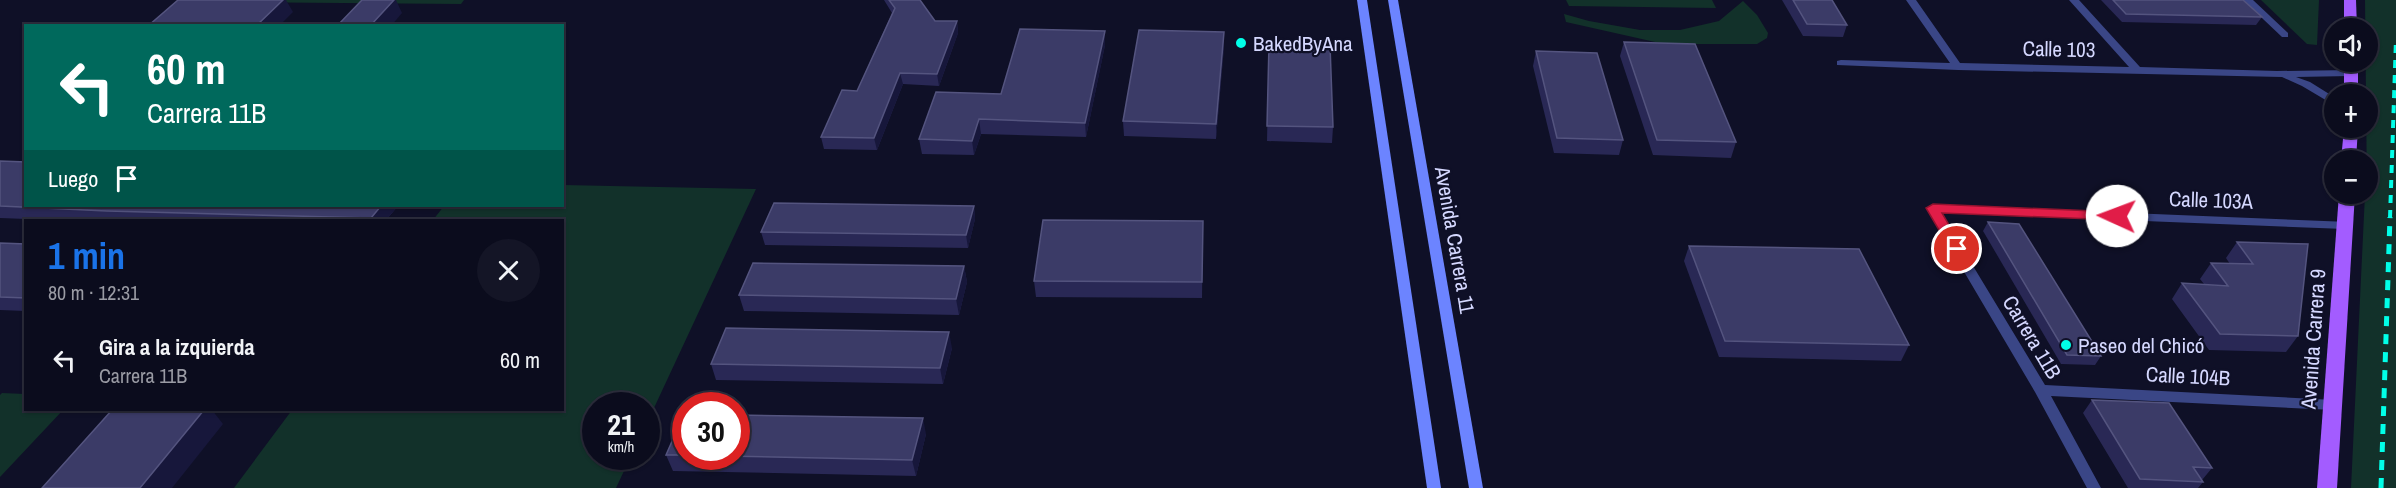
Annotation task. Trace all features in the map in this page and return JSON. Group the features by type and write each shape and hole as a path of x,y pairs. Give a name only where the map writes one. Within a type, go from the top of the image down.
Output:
{"main road":[{"path":"1362,0 1434,488"},
{"name":"Avenida Carrera 11","path":"1393,0 1476,488"},
{"path":"2350,0 2351,18"},
{"name":"Avenida Carrera 9","path":"2327,488 2346,204"}],"street":[{"path":"1911,0 1958,67"},
{"path":"2074,0 2137,70"},
{"path":"2248,0 2285,35"},
{"name":"Calle 103","path":"1841,63 2277,74 2324,70"},
{"name":"Calle 103","path":"2277,74 2306,84 2324,96"},
{"name":"Calle 103A","path":"1933,208 2344,225"},
{"name":"Carrera 11B","path":"1933,208 2041,390 2094,488"},
{"name":"Calle 104B","path":"2041,390 2334,405"}],"green space":[{"path":"237,0 464,0 461,4 235,2"},
{"path":"1566,0 1712,0 1716,8 1569,6"},
{"path":"2261,0 2319,0 2317,45 2307,44"},
{"path":"2365,0 2396,0 2396,488 2351,488 2365,204 2378,204 2378,150 2367,150 2366,138 2378,138 2378,84 2366,84 2366,72 2378,72 2378,18 2365,18"},
{"path":"1743,1 1757,15 1768,33 1767,38 1757,44 1664,44 1566,22 1564,14 1640,30 1680,30 1719,21"},
{"path":"564,185 756,189 660,395 660,392 582,392 582,470 624,470 616,488 234,488 291,411 564,411 564,219 434,219 443,207 564,207"},
{"path":"2,393 24,394 24,411 62,411 0,477 0,395"}],"building":[{"path":"178,0 283,0 258,24 150,24"},
{"path":"362,0 394,0 372,24 339,24"},
{"path":"889,0 920,0 935,21 957,21 937,74 900,73 874,138 821,137 842,90 857,91 895,8"},
{"path":"1793,0 1832,0 1847,25 1807,24"},
{"path":"2113,0 2243,0 2262,17 2126,14"},
{"path":"1020,29 1105,31 1085,123 979,119 972,141 919,139 936,92 1001,94"},
{"path":"1139,30 1224,32 1216,124 1123,121"},
{"path":"1624,42 1695,44 1736,142 1657,140"},
{"path":"1269,44 1330,45 1333,127 1267,126"},
{"path":"1536,51 1597,53 1623,140 1557,138"},
{"path":"0,161 24,162 24,207 380,207 371,218 107,211 0,206"},
{"path":"774,203 974,206 966,235 761,232"},
{"path":"1043,220 1203,221 1202,282 1034,281"},
{"path":"1988,222 2019,224 2101,356 2067,355"},
{"path":"2237,242 2308,244 2298,336 2220,334 2182,283 2228,286 2211,263 2253,264"},
{"path":"0,243 24,244 24,298 0,297"},
{"path":"1689,246 1859,249 1909,345 1725,341"},
{"path":"753,263 964,266 956,299 739,295"},
{"path":"726,328 949,332 940,368 711,364"},
{"path":"2092,400 2169,403 2212,468 2193,467 2203,482 2140,479"},
{"path":"111,411 203,411 140,488 42,488"},
{"path":"750,415 923,418 912,460 750,457"},
{"path":"672,441 672,455 666,455"}],"railway":[{"path":"2390,218 2396,39"},
{"path":"2381,488 2390,217"}],"place":[{"name":"BakedByAna","path":"1241,43"},
{"name":"Paseo del Chicó","path":"2066,345"}],"route":[{"path":"1957,249 1933,208 2117,216"}]}
